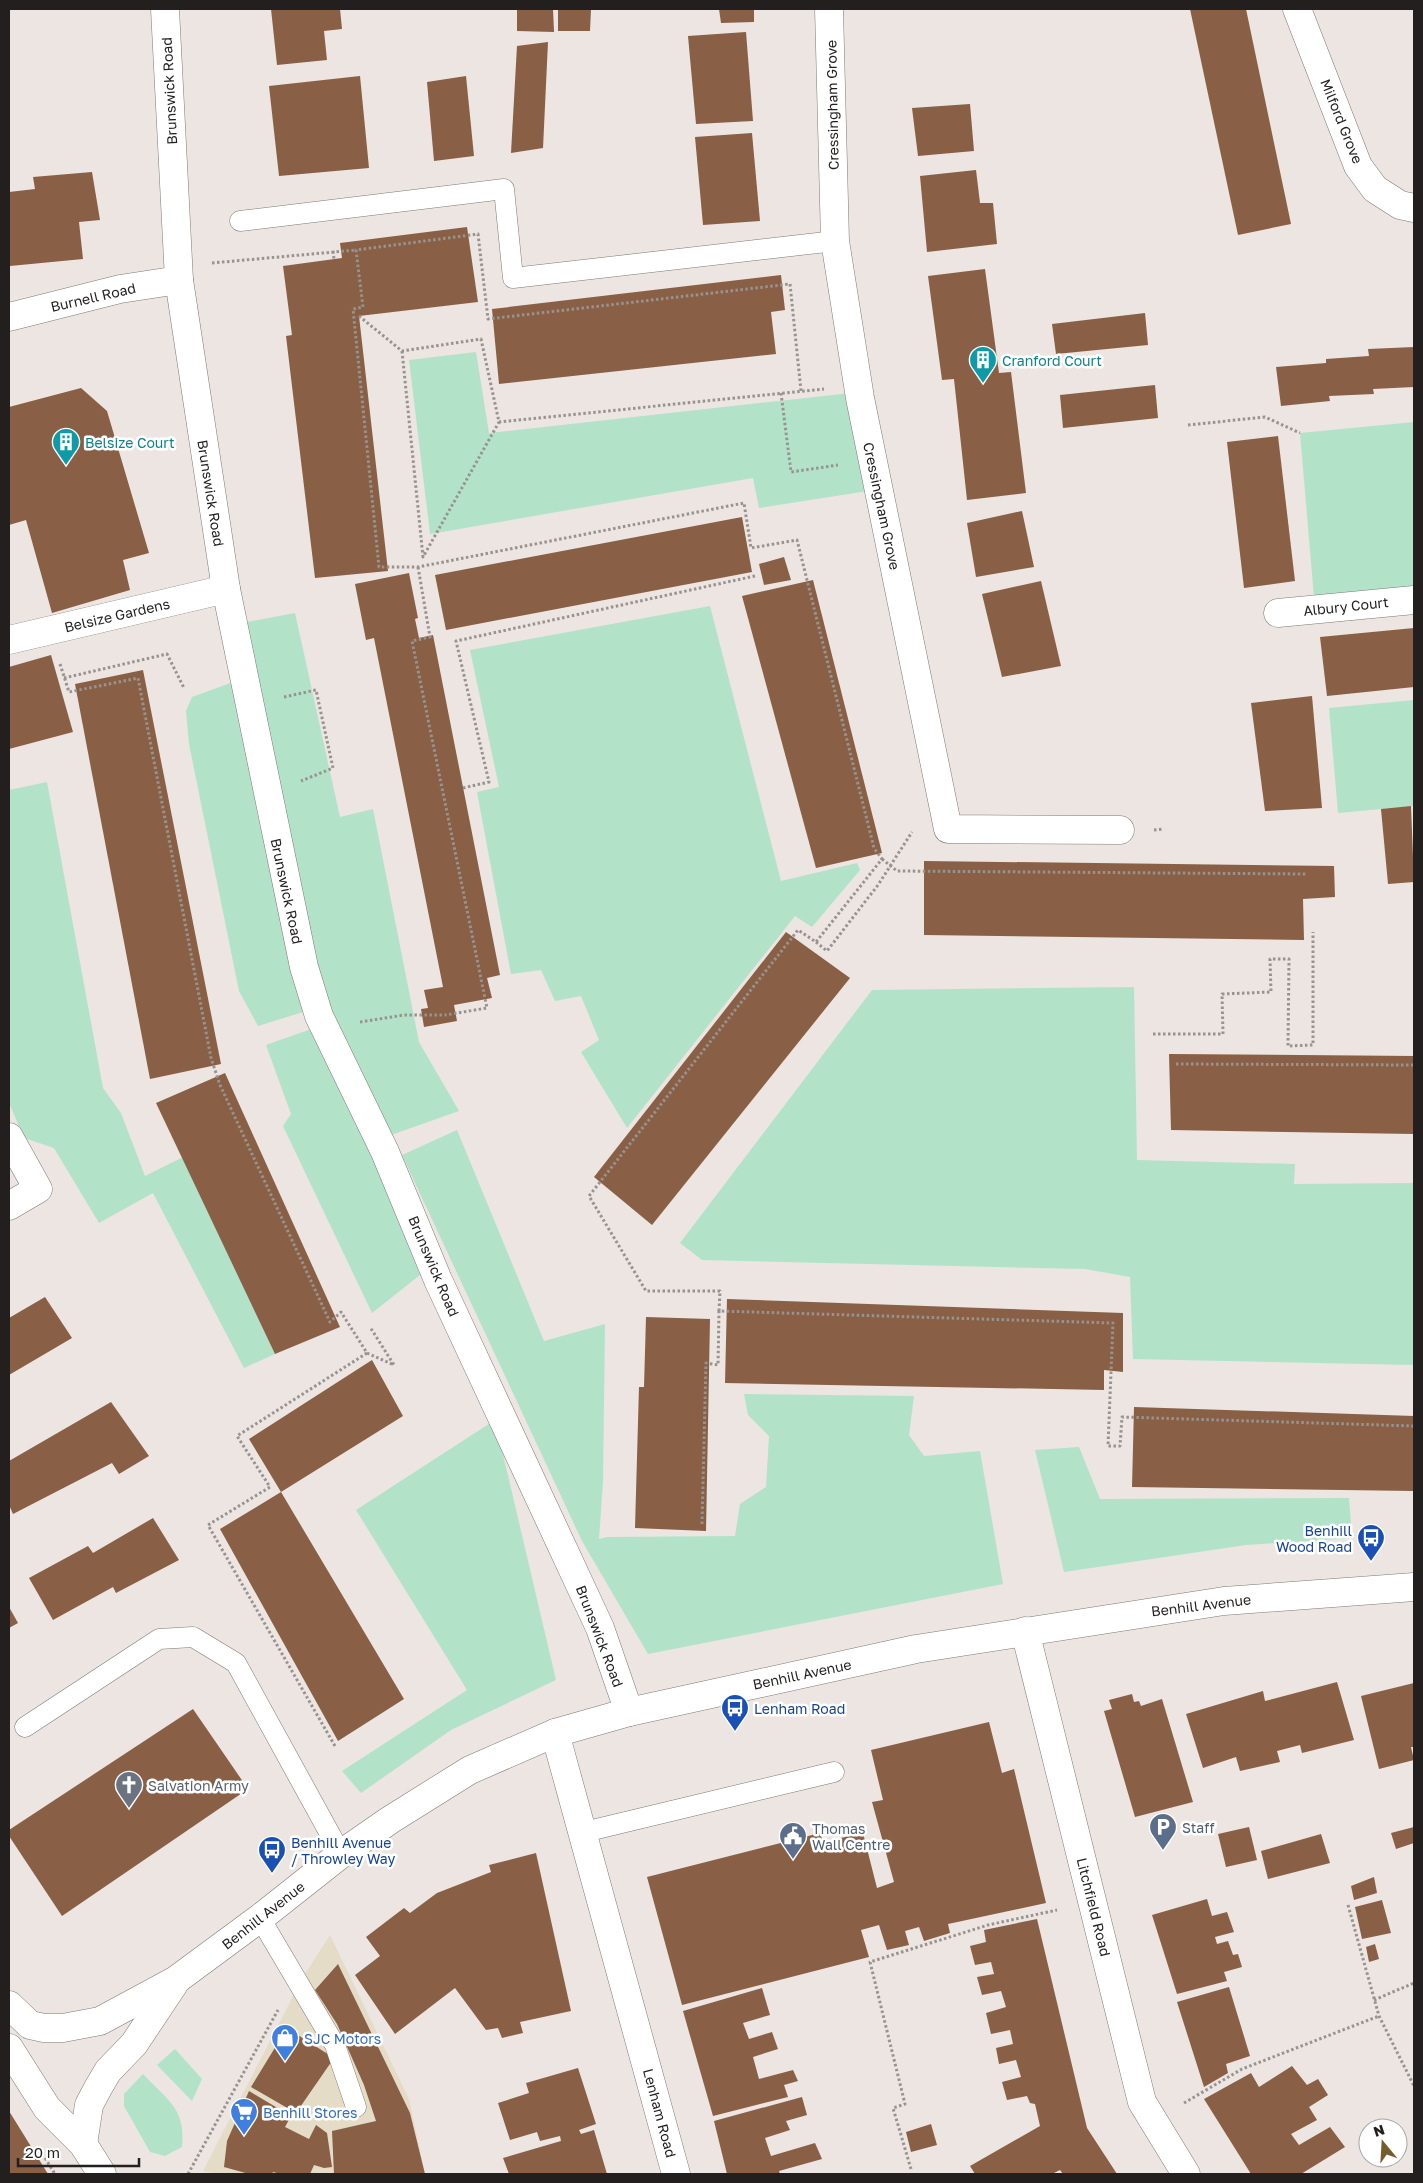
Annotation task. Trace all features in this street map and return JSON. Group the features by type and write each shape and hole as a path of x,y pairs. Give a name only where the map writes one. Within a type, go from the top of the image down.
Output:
{"street":[{"name":"Brunswick Road","path":"165,9 179,274 226,589 304,967 319,1016 385,1152 438,1280 600,1628 629,1712"},
{"name":"Cressingham Grove","path":"829,9 835,241 858,385 948,829 1120,830"},
{"name":"Milford Grove","path":"1297,9 1358,166 1375,189 1400,205 1414,208"},
{"name":"Burnell Road","path":"9,317 179,274"},
{"name":"Belsize Gardens","path":"9,640 226,589"},
{"name":"Albury Court","path":"1278,613 1414,600"},
{"path":"9,1137 38,1189 9,1206"},
{"name":"Benhill Avenue","path":"9,2005 30,2025 44,2028 63,2028 100,2021 176,1980 260,1918 341,1854 390,1820 470,1770 555,1733 629,1712 916,1649 1224,1601 1414,1587"},
{"name":"Litchfield Road","path":"1024,1631 1142,2102 1186,2174"},
{"name":"Lenham Road","path":"555,1733 584,1832 676,2174"},
{"name":"Benhill Avenue","path":"83,2144 89,2106 98,2088 108,2071 134,2044 176,1980"},
{"path":"9,2048 47,2108 83,2144 102,2174"}],"lane":[{"path":"240,221 504,189 513,278 835,241"},
{"path":"25,1727 159,1639 193,1637 236,1663 341,1854"},
{"path":"584,1832 834,1772"},
{"path":"260,1918 335,2045 356,2107"}],"path":[{"path":"179,274 333,251 356,250 478,234 488,319 790,284 801,391"},
{"path":"356,250 363,307 353,309 379,567 418,567 744,503 751,548 797,540 874,848 882,859 897,871 1306,874"},
{"path":"333,251 334,259"},
{"path":"359,316 402,351 424,556 499,422 481,339 402,351"},
{"path":"499,422 858,385"},
{"path":"782,393 791,472 873,460"},
{"path":"1188,425 1265,417 1300,433"},
{"path":"324,1027 404,1015 445,1016 487,1008 412,641 430,637 418,567"},
{"path":"463,788 489,782 456,641 755,576"},
{"path":"64,678 167,654 184,688"},
{"path":"51,664 59,662 69,692 138,678 211,1058 220,1085 330,1322 342,1312 367,1353 394,1365 370,1327"},
{"path":"250,705 316,690 333,768 267,795"},
{"path":"702,1524 706,1363 718,1365 720,1291 646,1291 589,1196 798,930 827,952 878,886 915,828"},
{"path":"816,942 882,859"},
{"path":"1153,1034 1222,1034 1222,994 1271,992 1270,959 1289,959 1288,1046 1313,1045 1313,932"},
{"path":"1176,1064 1414,1065"},
{"path":"718,1311 1113,1323 1108,1446 1120,1446 1122,1417 1414,1426"},
{"path":"335,1746 208,1525 270,1487 237,1436 367,1353"},
{"path":"911,2170 893,2108 905,2104 870,1962 988,1925 1093,1902"},
{"path":"1348,1905 1379,2016 1414,2086"},
{"path":"188,2174 296,1979"},
{"path":"1374,2000 1414,1983"},
{"path":"1153,2120 1242,2069 1379,2016"}],"shaded area":[{"path":"330,1935 409,2099 425,2174 217,2174 203,2171 303,1977"}],"green space":[{"path":"476,352 489,433 851,393 874,490 759,508 753,478 430,534 409,360"},
{"path":"1414,422 1414,600 1315,609 1300,433"},
{"path":"710,606 781,881 857,863 860,870 812,927 795,916 627,1128 581,1052 599,1040 581,996 555,1001 541,970 511,974 477,792 499,787 470,650"},
{"path":"295,613 340,817 373,809 419,1042 459,1111 391,1135 330,1012 300,899 242,623"},
{"path":"236,681 257,812 303,1012 258,1026 239,991 189,744 186,711 192,697"},
{"path":"1414,700 1414,806 1338,813 1329,708"},
{"path":"47,782 103,1088 121,1113 145,1176 183,1157 275,1354 244,1368 153,1193 99,1223 54,1148 24,1138 9,1103 9,790"},
{"path":"1134,987 1137,1160 1295,1164 1294,1184 1414,1183 1414,1365 1133,1359 1130,1277 1085,1269 702,1260 680,1243 872,990"},
{"path":"311,1029 376,1157 420,1275 372,1313 283,1126 291,1114 266,1045"},
{"path":"457,1130 544,1341 605,1324 603,1482 599,1539 607,1537 735,1536 740,1504 766,1487 769,1436 748,1415 744,1394 914,1396 909,1435 924,1456 980,1451 1003,1584 648,1654 582,1541 402,1155"},
{"path":"495,1420 556,1680 451,1730 361,1793 342,1771 467,1690 356,1510"},
{"path":"1079,1447 1100,1499 1349,1498 1352,1538 1246,1545 1064,1572 1035,1450"},
{"path":"175,2049 202,2079 192,2101 157,2065"},
{"path":"143,2074 167,2098 178,2114 181,2123 182,2147 165,2156 150,2152 124,2106 124,2094"}],"building":[{"path":"271,9 340,9 342,29 324,31 327,60 277,65"},
{"path":"517,9 553,9 554,32 517,31"},
{"path":"558,9 591,9 590,31 558,31"},
{"path":"719,9 754,9 754,22 721,23"},
{"path":"1190,9 1246,9 1291,224 1238,235"},
{"path":"746,32 753,121 696,124 688,36"},
{"path":"548,42 543,148 511,153 517,46"},
{"path":"360,76 369,168 279,176 269,86"},
{"path":"466,76 474,156 434,161 427,82"},
{"path":"970,104 974,151 918,156 912,108"},
{"path":"752,133 760,221 703,225 695,137"},
{"path":"976,170 980,203 993,203 997,244 927,252 920,176"},
{"path":"92,172 100,220 79,222 83,259 10,266 9,192 35,189 33,177"},
{"path":"467,227 478,302 359,316 388,571 315,578 286,336 292,335 283,266 342,258 340,243"},
{"name":"Cranford Court","path":"985,269 999,373 1011,372 1026,493 967,500 954,379 942,380 928,276"},
{"path":"781,275 785,310 771,312 776,354 499,384 492,309"},
{"path":"1145,313 1148,345 1056,354 1052,324"},
{"path":"1414,347 1414,387 1373,389 1374,394 1329,396 1330,401 1281,406 1276,367 1326,363 1326,359 1369,356 1368,349"},
{"path":"1155,385 1158,418 1063,428 1060,395"},
{"name":"Belsize Court","path":"81,388 107,411 149,553 123,560 130,590 52,613 26,520 9,525 9,407"},
{"path":"1278,436 1295,581 1244,588 1227,442"},
{"path":"1022,511 1034,567 976,577 967,523"},
{"path":"742,517 752,572 446,630 435,575"},
{"path":"784,557 791,580 764,585 759,564"},
{"path":"409,573 418,618 415,619 419,638 433,635 500,975 487,978 492,998 454,1005 457,1021 424,1027 421,1009 428,1008 424,990 443,987 374,638 366,640 355,584"},
{"path":"813,580 882,853 816,868 742,596"},
{"path":"1041,581 1061,666 1002,677 982,594"},
{"path":"1414,628 1414,687 1327,696 1320,637"},
{"path":"51,655 73,732 9,749 9,667"},
{"path":"143,670 221,1064 150,1079 75,684"},
{"path":"1312,696 1322,808 1265,811 1251,703"},
{"path":"1411,806 1414,882 1388,884 1381,809"},
{"path":"924,861 1334,866 1335,897 1303,899 1304,940 924,935"},
{"path":"786,932 850,978 652,1225 594,1177"},
{"path":"1169,1054 1414,1056 1414,1134 1171,1130"},
{"path":"225,1073 340,1327 275,1354 156,1103"},
{"path":"45,1297 72,1338 9,1375 9,1318"},
{"path":"727,1299 1123,1313 1123,1372 1104,1370 1104,1390 725,1383"},
{"path":"646,1317 710,1319 706,1531 635,1528 639,1387 644,1387"},
{"path":"372,1360 403,1416 281,1492 249,1439"},
{"path":"111,1402 149,1456 119,1474 112,1463 13,1514 9,1505 9,1461"},
{"path":"1134,1407 1414,1416 1414,1491 1132,1487"},
{"path":"281,1492 404,1699 338,1741 220,1529"},
{"path":"153,1518 179,1560 116,1593 113,1587 53,1620 29,1578 88,1546 93,1553"},
{"path":"9,1607 18,1623 9,1628"},
{"path":"1337,1682 1354,1740 1302,1753 1300,1745 1277,1751 1280,1762 1240,1771 1236,1757 1203,1768 1186,1714 1263,1691 1265,1701"},
{"path":"1414,1683 1414,1747 1411,1747 1414,1760 1379,1769 1361,1696"},
{"path":"1132,1694 1134,1702 1139,1701 1141,1706 1162,1699 1193,1802 1135,1817 1104,1711 1112,1709 1109,1700"},
{"name":"Salvation Army","path":"193,1709 248,1789 62,1916 9,1836 9,1830"},
{"name":"Thomas Wall Centre","path":"989,1722 1002,1773 1014,1769 1046,1903 948,1924 950,1933 924,1941 919,1927 905,1931 909,1945 887,1950 879,1925 861,1930 869,1957 682,2005 647,1877 820,1833 823,1842 863,1833 877,1888 894,1882 872,1802 883,1800 871,1750"},
{"path":"1249,1827 1257,1860 1226,1867 1218,1834"},
{"path":"1414,1827 1414,1843 1396,1849 1391,1833"},
{"path":"1321,1834 1330,1863 1268,1879 1261,1851"},
{"path":"536,1853 571,2011 520,2022 523,2033 502,2038 498,2028 486,2030 455,1988 395,2034 355,1975 380,1956 366,1937 404,1908 410,1913 437,1893 491,1872 489,1865"},
{"path":"1374,1877 1377,1893 1354,1900 1351,1886"},
{"path":"1207,1899 1212,1916 1227,1912 1234,1932 1215,1937 1217,1944 1228,1941 1233,1955 1238,1954 1242,1967 1224,1972 1227,1981 1177,1994 1152,1915"},
{"path":"1382,1900 1391,1933 1362,1939 1355,1907"},
{"path":"1037,1919 1087,2128 1117,2174 1063,2174 1060,2170 1052,2174 975,2174 970,2166 1040,2126 1035,2104 1030,2103 1027,2096 1007,2100 1002,2082 1021,2077 1016,2060 999,2064 996,2048 1013,2044 1010,2030 991,2034 986,2013 1006,2007 1001,1991 982,1995 977,1977 994,1974 991,1962 975,1965 970,1946 986,1942 984,1930"},
{"path":"1375,1944 1379,1959 1369,1962 1366,1947"},
{"path":"338,1964 410,2113 425,2174 334,2174 332,2131 376,2121 364,2085 337,2024 315,1990"},
{"path":"1229,1987 1250,2056 1226,2064 1228,2073 1204,2087 1177,2002"},
{"path":"762,1988 770,2015 743,2023 749,2039 772,2032 778,2049 753,2057 759,2079 793,2070 798,2081 784,2085 788,2097 713,2116 683,2011"},
{"path":"287,2028 334,2058 296,2113 251,2087"},
{"path":"1292,2066 1307,2085 1318,2079 1328,2095 1309,2107 1317,2120 1291,2134 1299,2145 1330,2127 1345,2147 1301,2174 1251,2174 1204,2099 1251,2073 1259,2087"},
{"path":"578,2068 596,2124 579,2130 581,2134 594,2130 607,2174 509,2174 503,2158 561,2141 560,2136 540,2141 537,2132 510,2140 498,2103 529,2093 526,2083"},
{"path":"249,2091 291,2116 285,2127 309,2139 316,2125 327,2133 332,2167 324,2168 314,2165 310,2174 280,2174 273,2172 272,2174 249,2174 224,2167 227,2141"},
{"path":"802,2097 807,2115 786,2121 790,2130 765,2138 771,2156 815,2143 822,2159 779,2171 780,2174 727,2174 714,2121"},
{"path":"9,2111 48,2174 9,2174"},
{"path":"931,2124 937,2145 911,2152 906,2132"}],"place":[{"name":"Cranford Court","path":"983,384"},
{"name":"Belsize Court","path":"66,466"},
{"name":"Benhill Wood Road","path":"1371,1562"},
{"name":"Lenham Road","path":"735,1732"},
{"name":"Salvation Army","path":"129,1809"},
{"name":"Staff","path":"1163,1851"},
{"name":"Thomas Wall Centre","path":"793,1860"},
{"name":"Benhill Avenue / Throwley Way","path":"272,1874"},
{"name":"SJC Motors","path":"285,2062"},
{"name":"Benhill Stores","path":"244,2136"}]}
